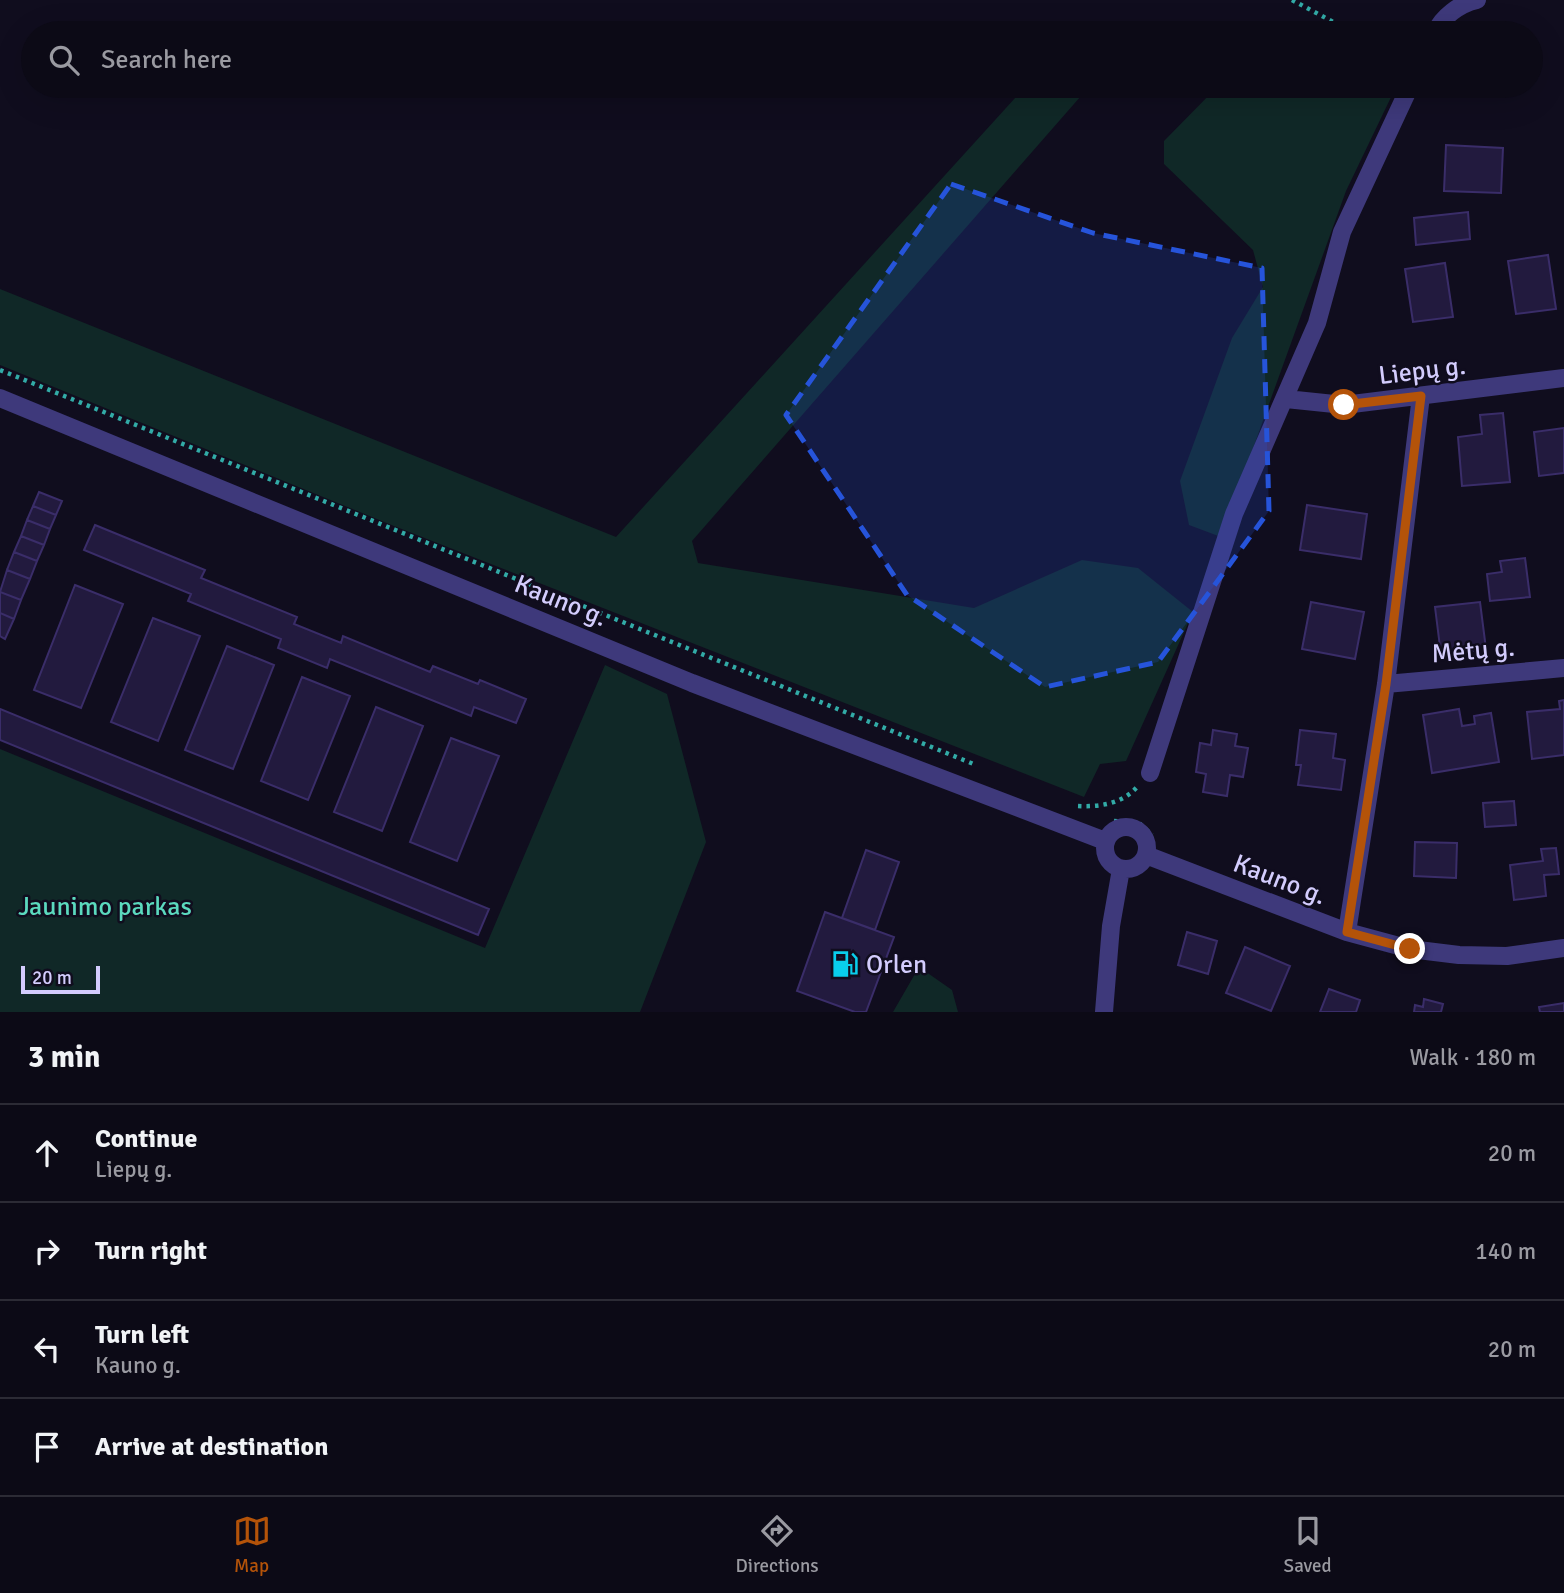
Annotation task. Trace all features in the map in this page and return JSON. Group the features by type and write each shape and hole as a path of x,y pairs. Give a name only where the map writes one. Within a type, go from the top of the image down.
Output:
{"street":[{"path":"1440,21 1467,2 1477,0"},
{"path":"1150,773 1234,514 1317,323 1342,232 1404,98"},
{"name":"Liepų g.","path":"1286,399 1344,405 1564,378"},
{"path":"1347,932 1386,684 1421,396"},
{"name":"Kauno g.","path":"0,398 692,683 1105,841"},
{"name":"Mėtų g.","path":"1386,684 1564,668"},
{"path":"1128,826 1144,836 1150,856 1136,865 1121,869 1107,858 1105,841 1119,827 1128,826"},
{"name":"Kauno g.","path":"1150,856 1347,932 1410,949 1459,955 1507,956 1564,948"},
{"path":"1104,1012 1111,926 1121,869"}],"path":[{"path":"1292,0 1331,21"},
{"path":"0,370 983,769"},
{"path":"1097,815 1073,806 1098,807 1129,796 1150,773"},
{"path":"1108,819 1133,821 1145,828 1153,837 1150,856"}],"highlighted area":[{"path":"951,184 1093,233 1262,268 1269,511 1158,662 1045,687 907,595 786,415"}],"green space":[{"path":"1015,98 1079,98 692,541 698,563 974,608 1082,560 1138,568 1193,612 1126,761 1100,764 1084,797 394,526 0,365 0,289 616,537"},
{"path":"1206,98 1391,98 1346,191 1221,537 1189,525 1180,481 1232,338 1263,287 1253,250 1164,164 1164,141"},
{"name":"Jaunimo parkas","path":"605,665 667,694 706,842 640,1012 0,1012 0,749 485,948"},
{"path":"919,967 952,990 958,1012 893,1012"}],"building":[{"path":"1446,145 1503,148 1501,193 1444,191"},
{"path":"1468,212 1470,239 1416,245 1414,218"},
{"path":"1548,255 1556,309 1516,314 1508,261"},
{"path":"1445,263 1453,317 1413,322 1405,269"},
{"path":"1503,413 1510,482 1462,486 1458,437 1482,434 1480,415"},
{"path":"1564,428 1564,473 1539,476 1534,432"},
{"path":"39,492 62,501 56,515 33,506"},
{"path":"1307,505 1367,514 1361,559 1300,550"},
{"path":"33,506 56,515 50,529 27,520"},
{"path":"27,520 50,529 44,545 21,536"},
{"path":"95,525 205,570 201,578 297,617 294,624 341,643 343,636 430,672 433,666 478,684 480,680 526,699 516,723 474,707 471,716 330,659 327,668 278,648 281,639 188,601 191,594 84,550"},
{"path":"21,536 44,545 37,561 14,552"},
{"path":"14,552 37,561 30,579 7,570"},
{"path":"1525,558 1530,597 1490,601 1487,574 1502,572 1500,561"},
{"path":"7,570 30,579 21,600 0,592"},
{"path":"75,585 123,604 81,708 34,690"},
{"path":"0,592 21,600 14,619 0,613"},
{"path":"1311,602 1364,612 1355,659 1302,649"},
{"path":"1480,602 1486,649 1441,655 1435,607"},
{"path":"0,613 14,619 5,639 0,636"},
{"path":"153,618 200,636 158,741 111,722"},
{"path":"227,646 274,665 233,769 185,750"},
{"path":"302,677 350,696 308,800 261,781"},
{"path":"1564,700 1564,755 1532,759 1527,712 1560,709 1559,701"},
{"path":"376,707 423,726 382,831 334,812"},
{"path":"0,709 489,909 478,935 0,740"},
{"path":"1459,709 1462,726 1475,724 1474,716 1491,713 1499,762 1432,773 1423,715"},
{"path":"1213,730 1237,734 1235,746 1248,748 1243,777 1230,775 1227,796 1203,792 1206,774 1196,772 1200,743 1211,745"},
{"path":"1300,730 1336,734 1333,758 1345,760 1341,790 1298,785 1301,765 1296,765"},
{"path":"451,738 499,756 457,861 410,842"},
{"path":"1514,801 1516,825 1485,827 1483,803"},
{"path":"1415,842 1457,843 1456,878 1414,876"},
{"path":"1556,848 1559,874 1544,875 1546,896 1514,900 1510,865 1543,861 1541,849"},
{"path":"866,850 899,862 875,930 842,918"},
{"name":"Orlen","path":"825,912 894,937 866,1012 855,1012 797,991"},
{"path":"1187,932 1217,941 1208,974 1178,965"},
{"path":"1245,947 1290,966 1271,1011 1226,993"},
{"path":"1329,989 1360,1000 1356,1012 1320,1012"},
{"path":"1424,999 1443,1004 1441,1012 1414,1012 1415,1005 1423,1007"},
{"path":"1564,1003 1564,1012 1540,1012 1539,1007"}],"place":[{"name":"Orlen","path":"845,964"}],"route":[{"path":"1344,405 1421,396 1386,684 1347,932 1410,949"}]}
